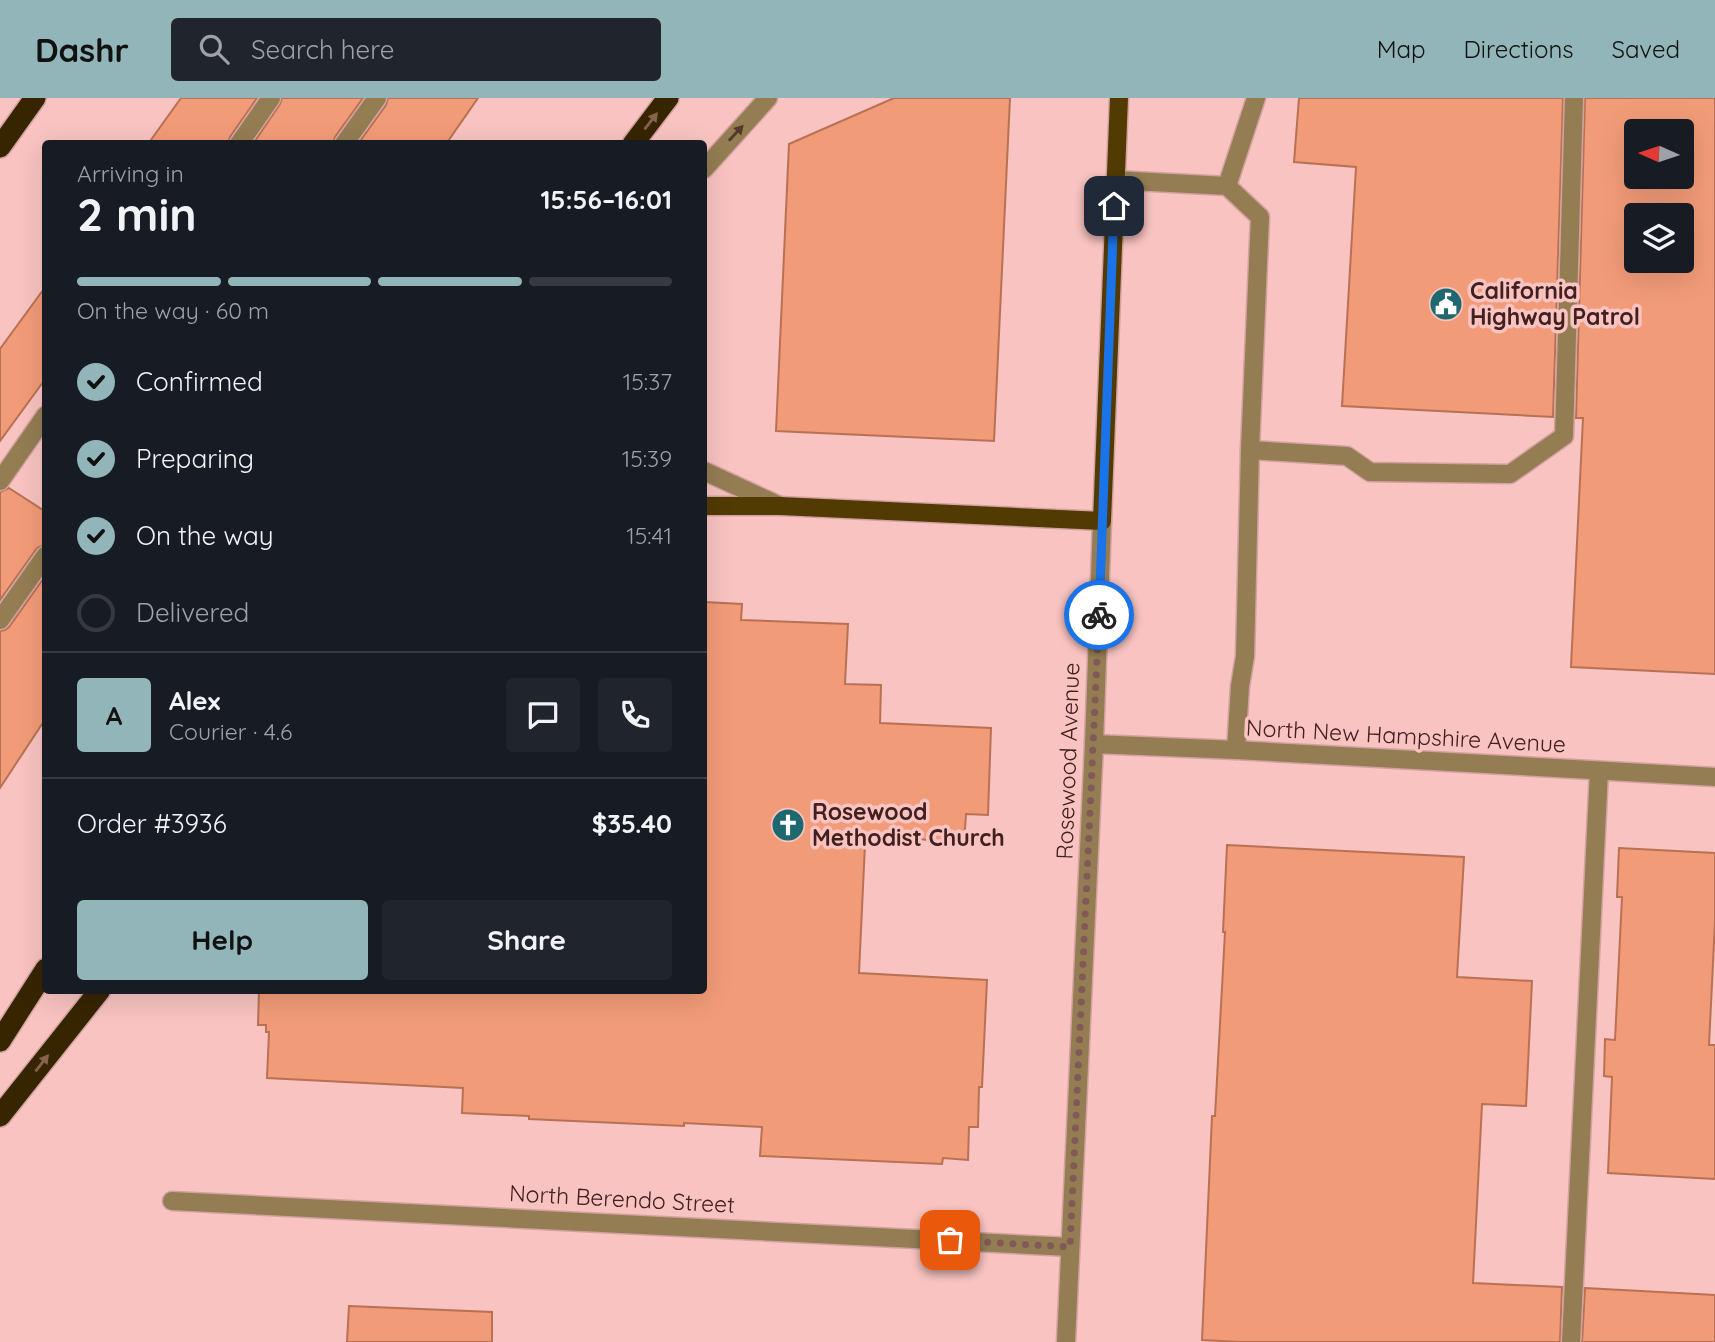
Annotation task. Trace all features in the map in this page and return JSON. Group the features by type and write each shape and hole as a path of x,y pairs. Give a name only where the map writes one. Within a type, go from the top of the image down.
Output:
{"highway":[{"path":"0,147 34,98"},
{"path":"636,140 668,98"},
{"path":"0,1041 42,975"},
{"path":"0,1116 97,994"}],"main road":[{"name":"Rosewood Avenue","path":"1102,522 1119,98"},
{"path":"707,506 780,506 1102,522"}],"street":[{"path":"242,140 271,98"},
{"path":"347,140 377,98"},
{"path":"707,166 768,98"},
{"path":"1227,186 1256,98"},
{"path":"1250,450 1346,456 1370,472 1510,474 1564,436 1574,98"},
{"path":"1115,180 1227,186 1260,217 1245,656 1240,686 1236,750"},
{"path":"0,481 42,421"},
{"path":"707,472 780,506"},
{"name":"Rosewood Avenue","path":"1066,1342 1102,522"},
{"path":"0,620 42,561"},
{"name":"North New Hampshire Avenue","path":"1094,744 1715,777"},
{"path":"1571,1342 1599,771"},
{"name":"North Berendo Street","path":"172,1201 1070,1247"}],"building":[{"path":"181,98 257,98 229,140 151,140"},
{"path":"282,98 363,98 334,140 256,140"},
{"path":"388,98 478,98 449,140 361,140 386,105"},
{"path":"894,98 1010,98 994,441 776,431 789,144"},
{"name":"California Highway Patrol","path":"1299,98 1563,98 1553,417 1342,406 1356,167 1294,162"},
{"path":"1585,98 1715,98 1715,674 1571,667 1583,418 1576,418"},
{"path":"42,291 42,383 0,441 0,349"},
{"path":"9,488 42,509 42,546 37,548 0,600 0,492"},
{"path":"42,581 42,724 0,788 0,631 9,627"},
{"path":"707,602 742,604 741,620 848,624 845,684 881,685 880,723 991,728 988,815 966,814 964,844 919,839 919,846 865,844 859,973 987,980 978,1127 969,1127 968,1160 943,1158 942,1164 760,1156 762,1127 529,1119 529,1116 462,1113 463,1088 267,1078 269,1032 266,1032 266,1025 258,1025 259,994 707,994"},
{"path":"1227,845 1464,857 1457,977 1532,981 1526,1106 1482,1104 1473,1283 1562,1287 1560,1342 1202,1340 1212,1116 1215,1116 1225,932"},
{"path":"1619,848 1715,853 1715,922 1709,1045 1715,1045 1715,1179 1608,1173 1612,1077 1604,1076 1605,1039 1615,1040 1622,897 1617,897"},
{"path":"1585,1288 1715,1295 1715,1342 1582,1342"},
{"path":"349,1306 492,1312 492,1342 347,1342"}],"way so far":[{"path":"950,1240 1070,1247 1099,615"}],"place":[{"name":"California Highway Patrol","path":"1446,304"},
{"name":"Rosewood Methodist Church","path":"788,825"}],"route":[{"path":"1099,615 1114,206"}]}
